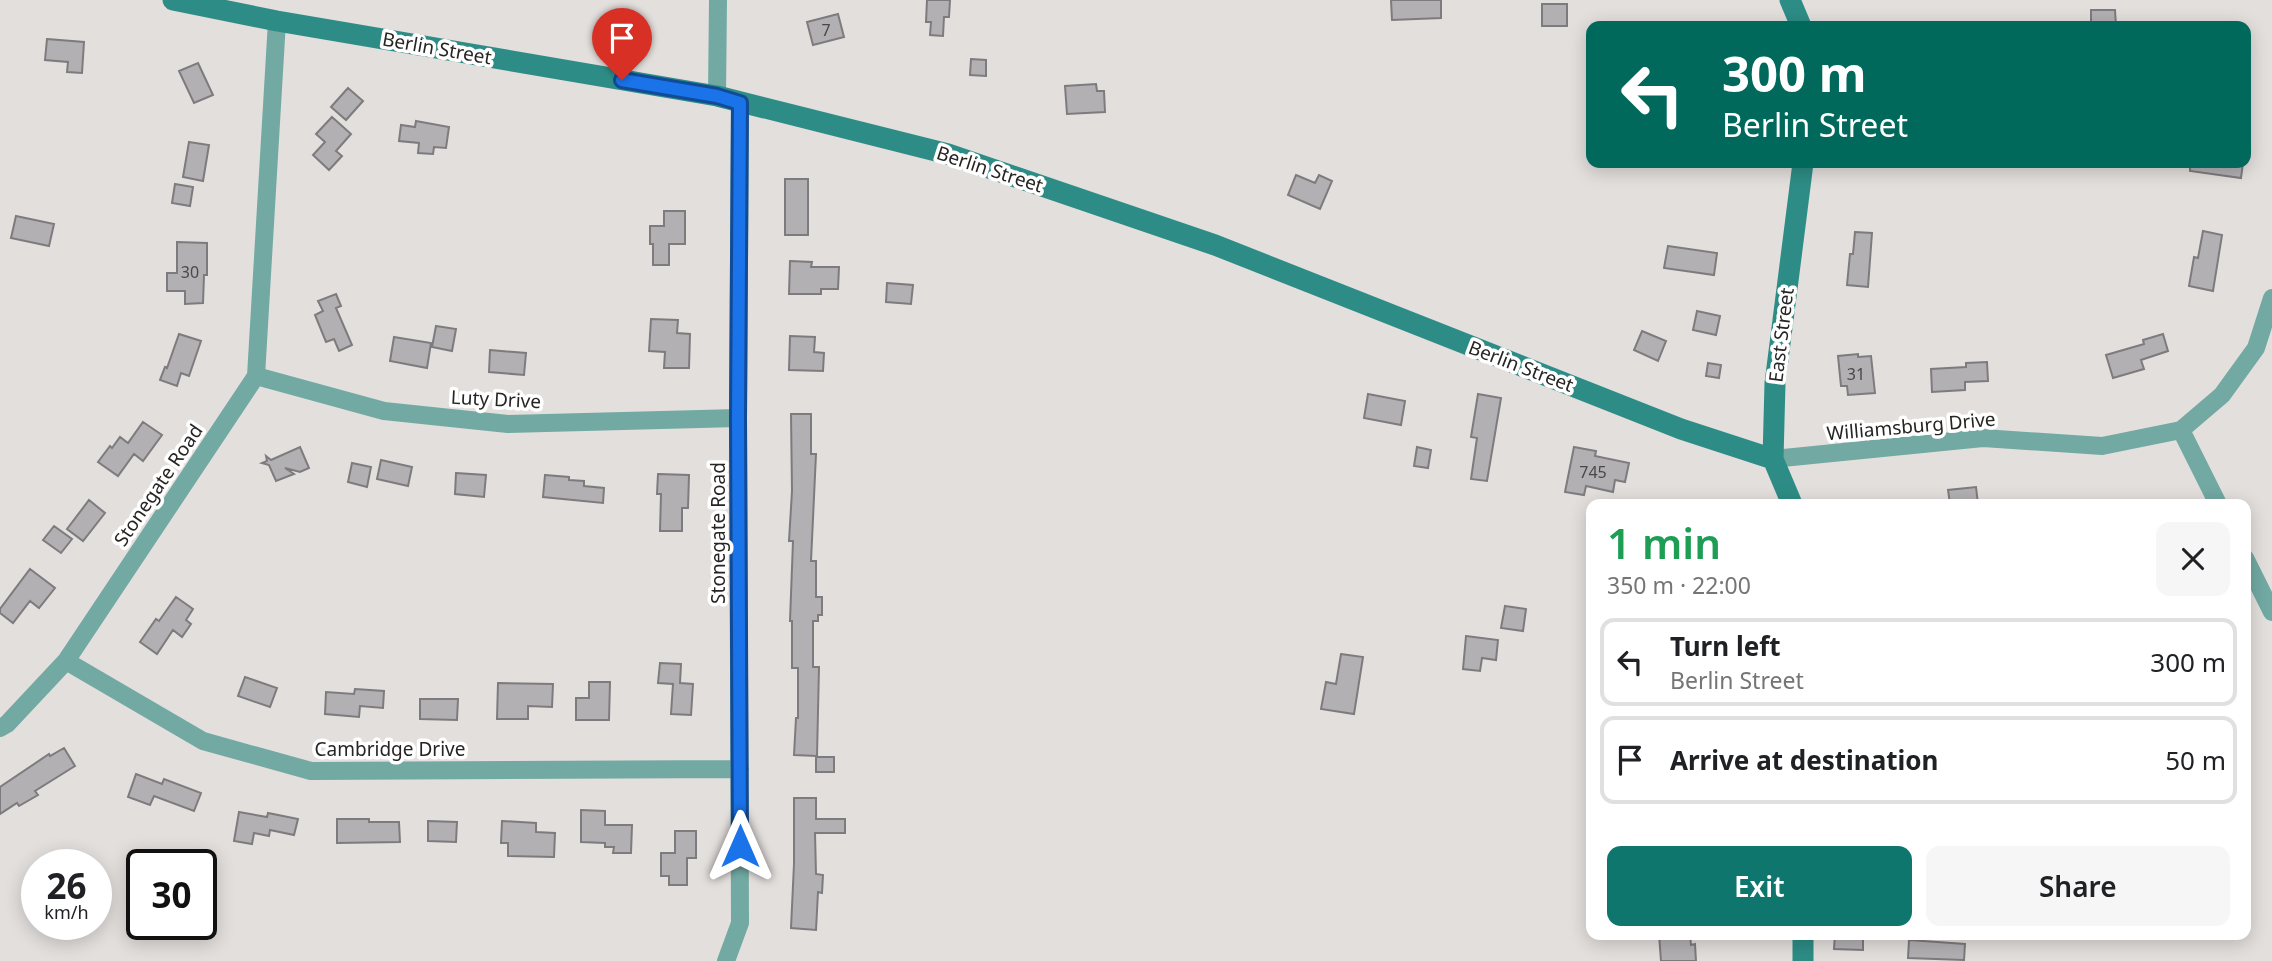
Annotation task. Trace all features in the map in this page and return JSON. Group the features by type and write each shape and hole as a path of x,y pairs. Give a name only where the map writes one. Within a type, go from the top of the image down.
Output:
{"main road":[{"name":"Berlin Street","path":"173,0 277,21 717,96 948,154 1215,245 1681,429 1773,459"},
{"path":"1790,0 1799,21"},
{"name":"East Street","path":"1790,499 1773,459 1775,383 1802,168"},
{"path":"1803,940 1803,961"}],"street":[{"path":"717,96 718,0"},
{"path":"256,376 277,21"},
{"name":"Stonegate Road","path":"726,961 740,923 740,103"},
{"name":"Williamsburg Drive","path":"1773,459 1983,438 2102,446 2181,430 2222,395 2256,348 2272,298"},
{"name":"Luty Drive","path":"256,376 384,411 508,424 738,418"},
{"name":"Stonegate Road","path":"0,728 7,724 66,661 256,376"},
{"path":"2181,430 2216,499"},
{"path":"2251,570 2272,612"},
{"name":"Cambridge Drive","path":"66,661 203,741 311,771 740,769"}],"building":[{"path":"927,0 950,0 949,17 944,17 943,36 930,35 931,22 926,22"},
{"path":"1391,0 1441,0 1441,18 1392,20"},
{"path":"1542,4 1567,4 1567,26 1542,26"},
{"path":"2091,10 2115,10 2116,21 2091,21"},
{"path":"838,14 844,37 813,45 807,22"},
{"path":"47,39 84,42 82,73 67,72 68,62 45,60"},
{"path":"971,59 986,60 986,76 970,75"},
{"path":"198,63 213,95 194,103 179,71"},
{"path":"1096,84 1097,91 1104,91 1105,112 1067,114 1065,86"},
{"path":"348,88 363,101 346,120 331,107"},
{"path":"332,117 351,134 336,151 342,156 329,170 313,155 325,142 316,134"},
{"path":"416,121 449,127 446,148 434,147 433,154 418,153 419,143 399,141 401,125 415,127"},
{"path":"189,142 209,145 203,181 183,177"},
{"path":"2190,168 2242,168 2241,178 2190,171"},
{"path":"1296,175 1315,183 1319,175 1332,181 1320,209 1288,195"},
{"path":"785,179 808,179 808,235 785,235"},
{"path":"175,184 193,187 190,206 172,203"},
{"path":"664,211 685,211 685,244 669,244 669,265 653,265 650,226 664,226"},
{"path":"16,216 54,224 49,246 11,238"},
{"path":"2203,231 2222,235 2213,291 2189,286 2194,257 2198,258"},
{"path":"1855,232 1872,233 1868,287 1847,285"},
{"path":"177,242 207,243 207,275 204,275 203,303 185,304 185,291 167,291 167,273 177,273"},
{"path":"1668,246 1717,253 1714,275 1664,268"},
{"path":"790,261 812,262 811,267 839,267 838,289 821,289 821,294 789,294"},
{"path":"887,283 913,285 911,304 886,302"},
{"path":"336,294 341,306 336,308 352,345 339,351 334,339 326,342 315,315 323,311 318,301"},
{"path":"1697,311 1720,316 1716,335 1693,330"},
{"path":"651,319 678,320 677,333 690,334 689,368 664,368 665,352 649,351"},
{"path":"436,326 456,329 452,351 432,347"},
{"path":"1642,331 1666,341 1658,361 1634,350"},
{"path":"179,334 201,341 189,376 181,373 177,386 160,380"},
{"path":"2163,334 2168,351 2141,360 2144,369 2113,378 2106,355 2144,344 2143,340"},
{"path":"790,336 815,337 814,352 824,353 823,371 789,370"},
{"path":"394,337 431,343 427,368 390,361"},
{"path":"490,350 526,353 524,375 489,372"},
{"path":"1858,354 1858,357 1871,356 1875,393 1848,395 1847,386 1841,386 1838,356"},
{"path":"1987,362 1988,381 1965,382 1965,390 1932,392 1931,369 1966,367 1966,363"},
{"path":"1708,363 1721,365 1719,378 1706,376"},
{"path":"1368,394 1405,401 1401,425 1364,418"},
{"path":"1478,394 1501,398 1487,481 1471,479 1477,438 1471,437"},
{"path":"791,414 811,414 811,454 816,454 811,561 816,561 816,597 822,597 822,615 818,615 818,621 813,621 813,667 819,667 817,756 794,755 798,718 798,668 792,668 790,621 793,541 789,541 792,491"},
{"path":"143,422 162,435 143,461 134,454 118,476 98,462 120,437 128,443"},
{"path":"300,447 309,468 300,472 285,468 294,474 276,481 269,465 262,463 267,461 266,456 271,460"},
{"path":"1417,447 1431,450 1428,468 1414,466"},
{"path":"1574,447 1596,451 1595,456 1629,463 1625,482 1615,480 1613,492 1586,486 1584,495 1565,492"},
{"path":"381,460 412,467 408,486 377,479"},
{"path":"352,463 371,467 367,487 348,482"},
{"path":"456,473 486,475 484,497 455,494"},
{"path":"658,474 689,475 688,508 682,508 682,531 660,531 661,494 657,494"},
{"path":"545,475 569,477 569,480 584,481 584,486 604,488 603,503 543,497"},
{"path":"1976,487 1977,499 1949,499 1948,490"},
{"path":"89,500 105,513 83,541 67,529"},
{"path":"54,526 72,539 61,553 43,540"},
{"path":"30,569 55,588 39,608 30,601 13,623 0,613 0,609"},
{"path":"176,597 193,609 186,620 191,624 182,637 173,630 157,654 140,642"},
{"path":"1505,606 1526,609 1523,631 1501,628"},
{"path":"1466,636 1498,640 1496,660 1482,658 1480,671 1463,669"},
{"path":"1341,654 1363,657 1354,714 1321,709 1326,682 1336,684"},
{"path":"660,663 681,664 680,683 693,684 691,715 671,714 673,684 658,683"},
{"path":"245,677 277,688 270,707 238,696"},
{"path":"589,682 610,682 609,720 576,720 576,698 589,698"},
{"path":"498,683 553,684 552,707 528,706 528,719 497,719"},
{"path":"355,689 384,691 383,708 360,706 359,717 325,714 326,692 354,694"},
{"path":"420,699 458,699 457,720 420,719"},
{"path":"64,748 75,766 35,791 38,795 19,806 17,803 0,814 0,787 49,754 50,756"},
{"path":"816,757 834,757 834,772 816,772"},
{"path":"136,774 162,784 164,779 201,793 194,811 154,796 150,805 128,797"},
{"path":"794,798 816,798 816,819 845,819 845,833 815,833 816,874 823,875 822,893 818,892 816,930 791,928"},
{"path":"581,810 605,811 605,825 632,825 631,853 613,853 614,847 605,847 605,843 581,842"},
{"path":"239,812 267,817 268,813 298,819 294,835 270,830 269,836 254,833 252,844 234,841"},
{"path":"337,819 399,822 400,842 337,843"},
{"path":"428,821 457,822 456,842 428,841"},
{"path":"502,821 536,823 536,832 555,833 554,857 508,856 508,843 501,843"},
{"path":"675,831 696,831 696,858 687,858 687,885 669,885 669,876 661,876 661,853 675,853"},
{"path":"1659,940 1691,940 1691,945 1695,944 1696,961 1661,961"},
{"path":"1835,940 1863,940 1863,950 1834,949"},
{"path":"1909,940 1965,944 1964,960 1908,958"}],"route":[{"path":"622,80 717,96 740,103 740,846"}]}
